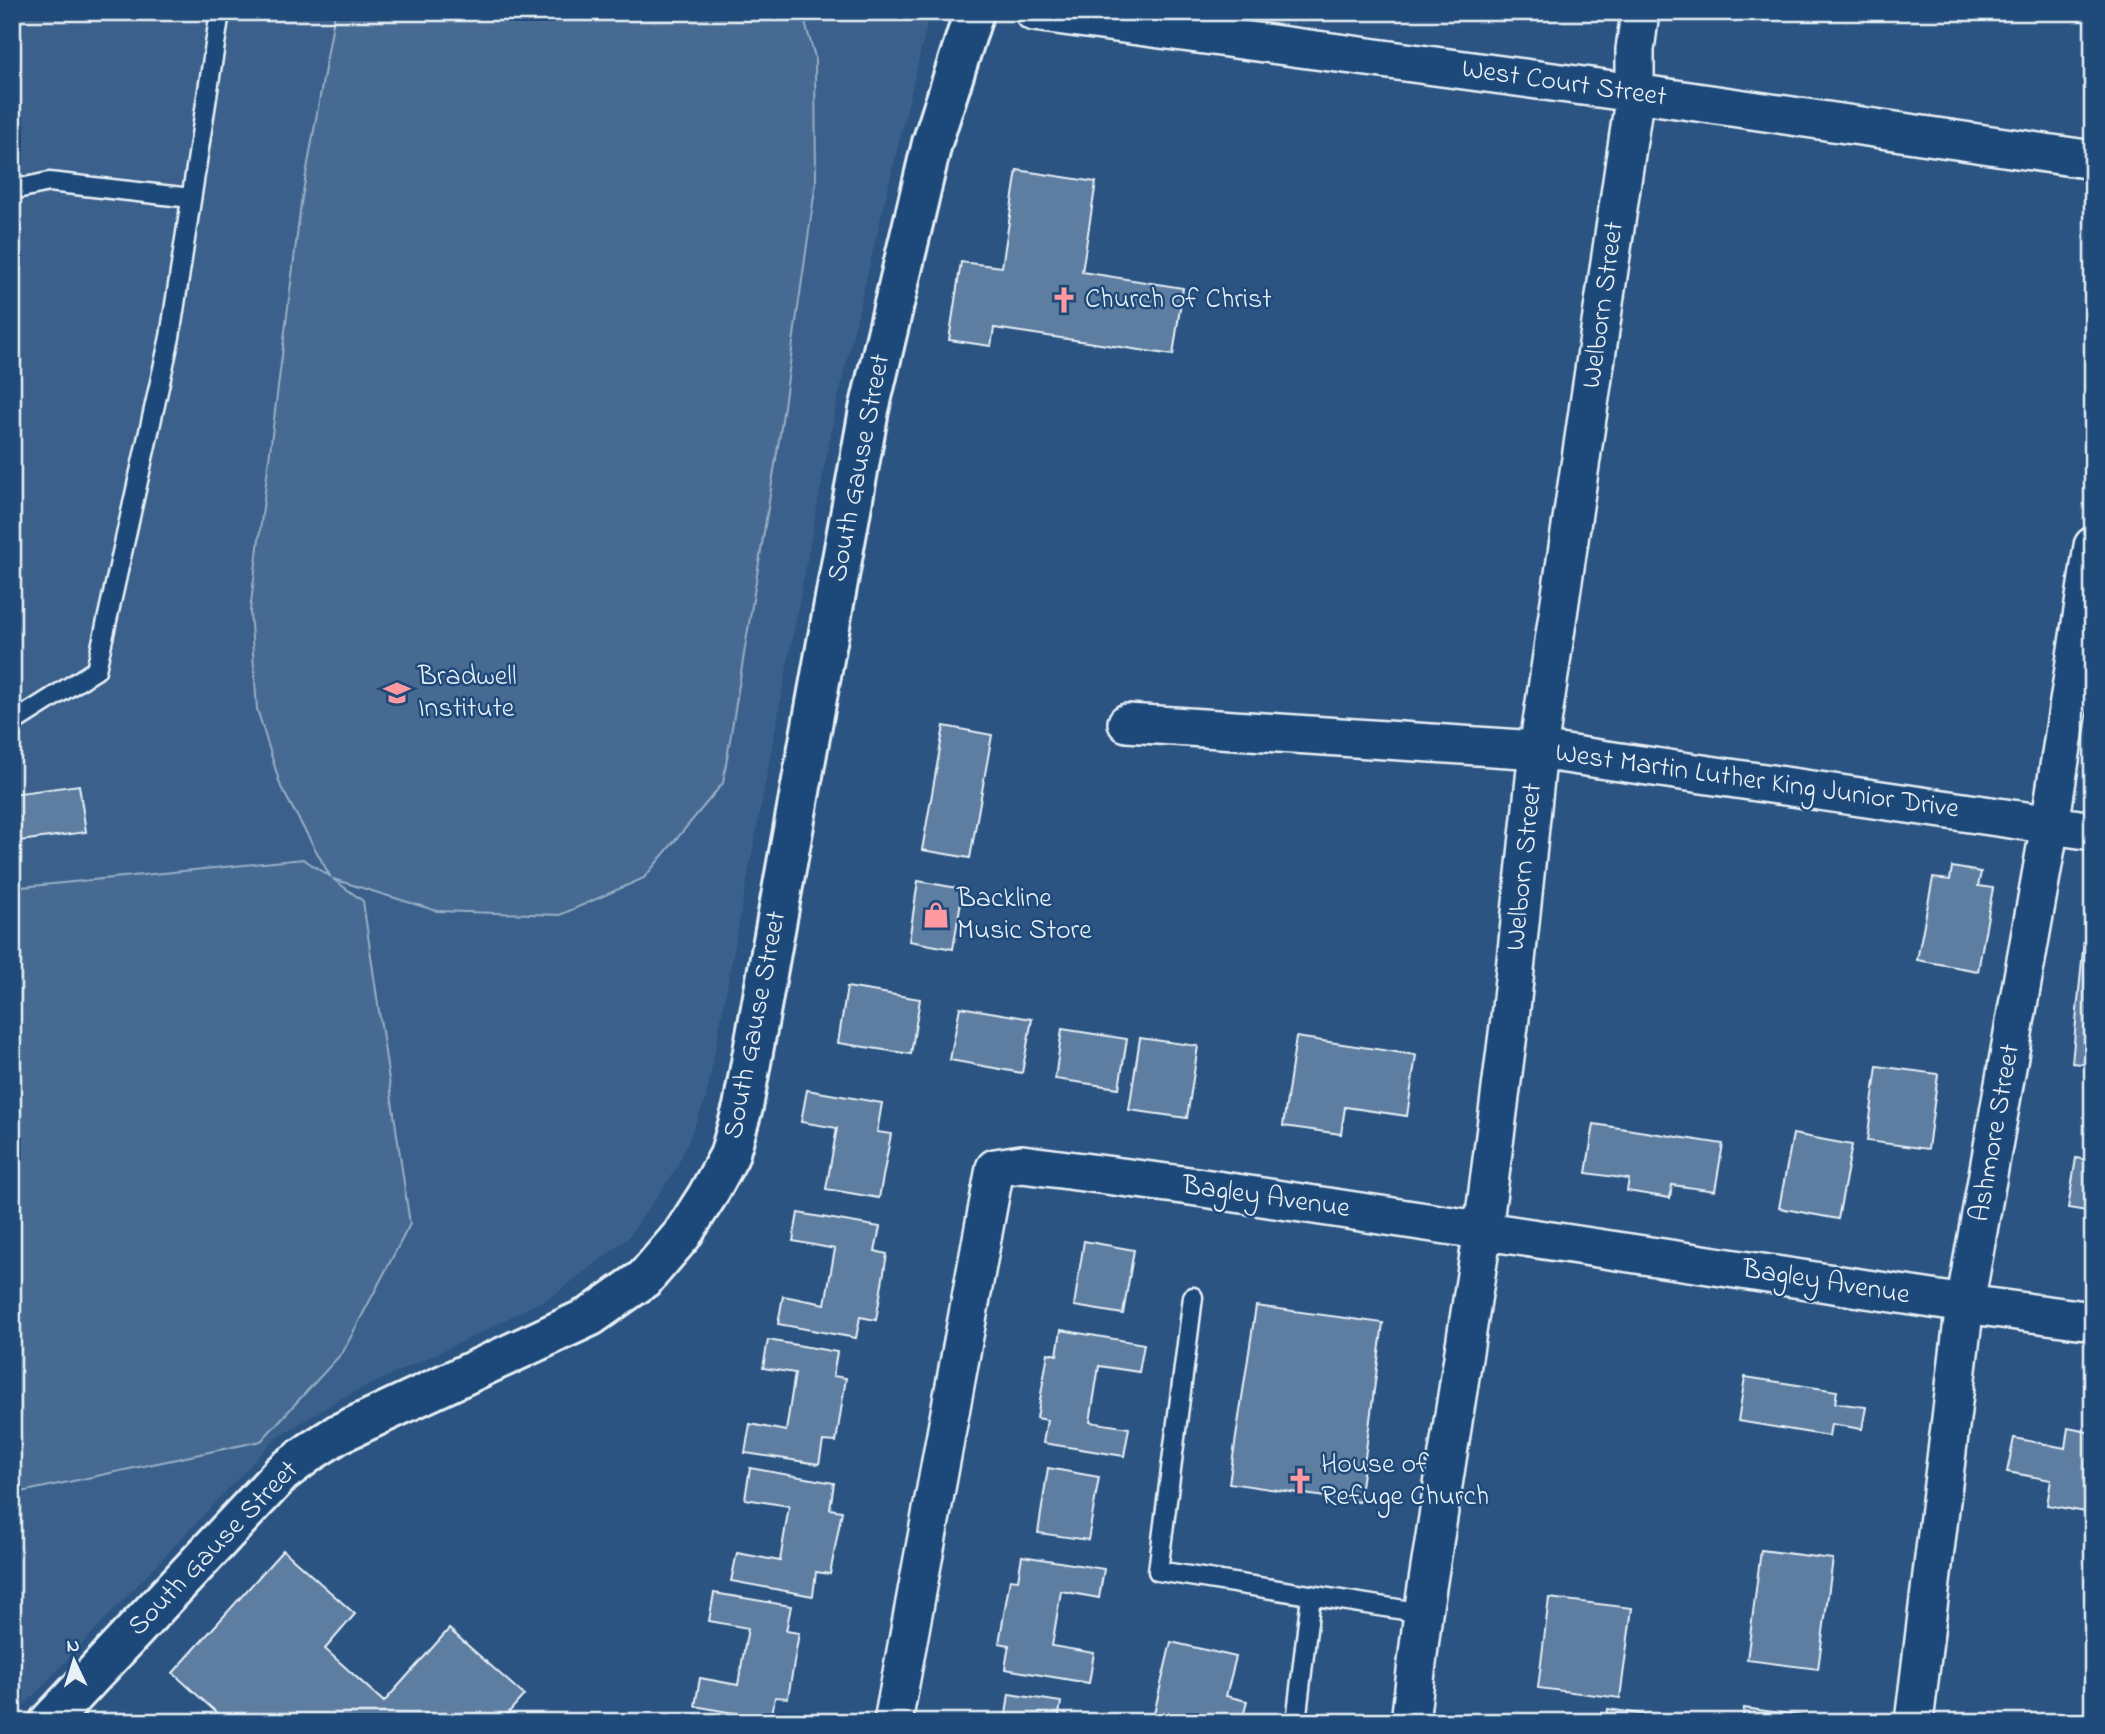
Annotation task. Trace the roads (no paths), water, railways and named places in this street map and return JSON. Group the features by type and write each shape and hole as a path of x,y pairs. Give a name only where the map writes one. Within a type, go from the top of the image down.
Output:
{"street":[{"name":"South Gause Street","path":"48,1722 282,1473 338,1434 591,1316 645,1278 682,1235 729,1156 743,1107 857,469 932,143 974,12"},
{"name":"West Court Street","path":"1034,12 1635,93 2093,160"},
{"name":"Welborn Street","path":"1410,1722 1423,1613 1483,1230 1510,1018 1538,750 1635,93 1634,50 1640,12"},
{"name":"Ashmore Street","path":"1914,1722 1965,1304 2050,825 2093,546"},
{"name":"West Martin Luther King Junior Drive","path":"1127,723 1538,750 2093,831"},
{"name":"Bagley Avenue","path":"894,1722 995,1168 1023,1164 1080,1171 2093,1321"}],"lane":[{"path":"12,723 96,670 170,337 220,12"},
{"path":"12,190 49,183 191,198"},
{"path":"1193,1297 1158,1571 1423,1613"},
{"path":"1296,1722 1311,1596"}],"place":[{"name":"Church of Christ","path":"1064,300"},
{"name":"Bradwell Institute","path":"397,693"},
{"name":"Backline Music Store","path":"936,915"},
{"name":"House of Refuge Church","path":"1300,1481"}]}
